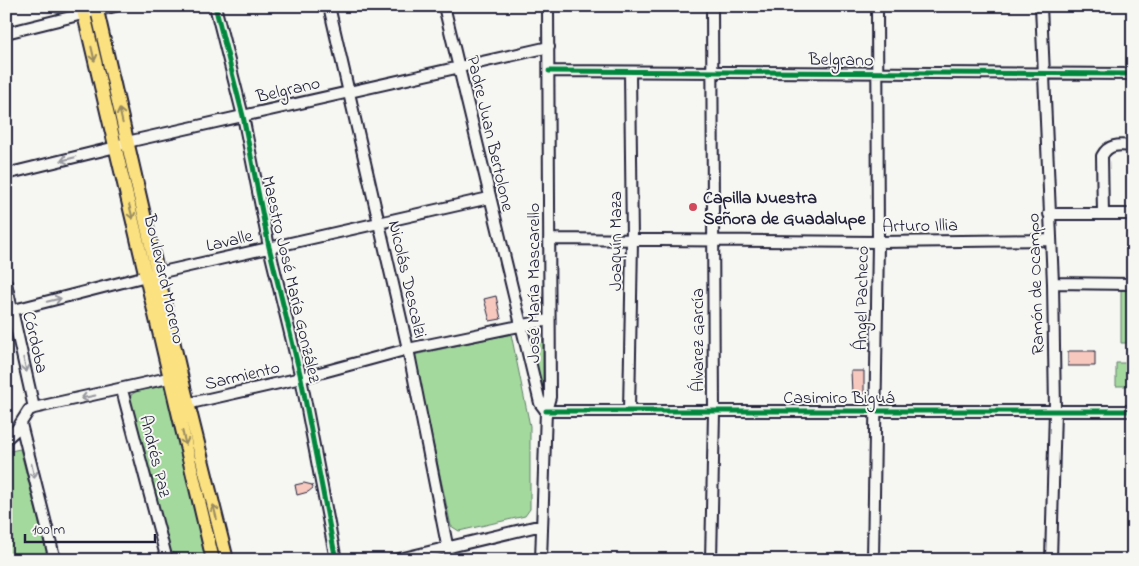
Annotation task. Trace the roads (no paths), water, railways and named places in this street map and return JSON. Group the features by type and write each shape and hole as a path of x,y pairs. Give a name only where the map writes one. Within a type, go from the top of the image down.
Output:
{"main road":[{"name":"Boulevard Moreno","path":"97,8 145,277 176,376"},
{"name":"Boulevard Moreno","path":"83,11 158,273 176,376 213,560"},
{"name":"Boulevard Moreno","path":"182,405 226,560"}],"street":[{"path":"6,33 83,11 115,6"},
{"name":"Maestro José María González","path":"215,6 243,116 269,247 301,378 336,560"},
{"name":"Nicolás Descalzi","path":"328,6 408,349 450,560"},
{"name":"Padre Juan Bertolone","path":"444,6 520,324 540,403 546,411"},
{"name":"José María Mascarello","path":"541,560 546,411 550,397 548,320 548,6"},
{"name":"Álvarez García","path":"711,560 714,412 712,6"},
{"name":"Ángel Pacheco","path":"873,560 878,242 877,6"},
{"name":"Ramón de Ocampo","path":"1041,6 1042,75 1053,283 1055,410 1051,560"},
{"name":"Belgrano","path":"6,174 121,144 548,46"},
{"name":"Belgrano","path":"549,71 1133,74"},
{"name":"Joaquín Maza","path":"629,411 632,241 630,72"},
{"path":"1103,214 1102,156 1106,149 1113,145 1133,146"},
{"name":"Lavalle","path":"9,311 158,273 489,198"},
{"path":"1049,214 1133,214"},
{"name":"Arturo Illia","path":"549,239 878,242 1051,240"},
{"name":"Córdoba","path":"6,283 9,311 34,408"},
{"path":"1053,283 1133,284"},
{"name":"Sarmiento","path":"182,405 301,378 408,349 520,324 548,320"},
{"path":"6,438 21,424 29,410 34,408 122,390 176,376"},
{"name":"Andrés Paz","path":"122,390 167,560"},
{"name":"Casimiro Biguá","path":"546,411 1133,410"},
{"path":"21,424 55,560"},
{"path":"396,560 542,525"}],"place":[{"name":"Capilla Nuestra Señora de Guadalupe","path":"693,207"}]}
